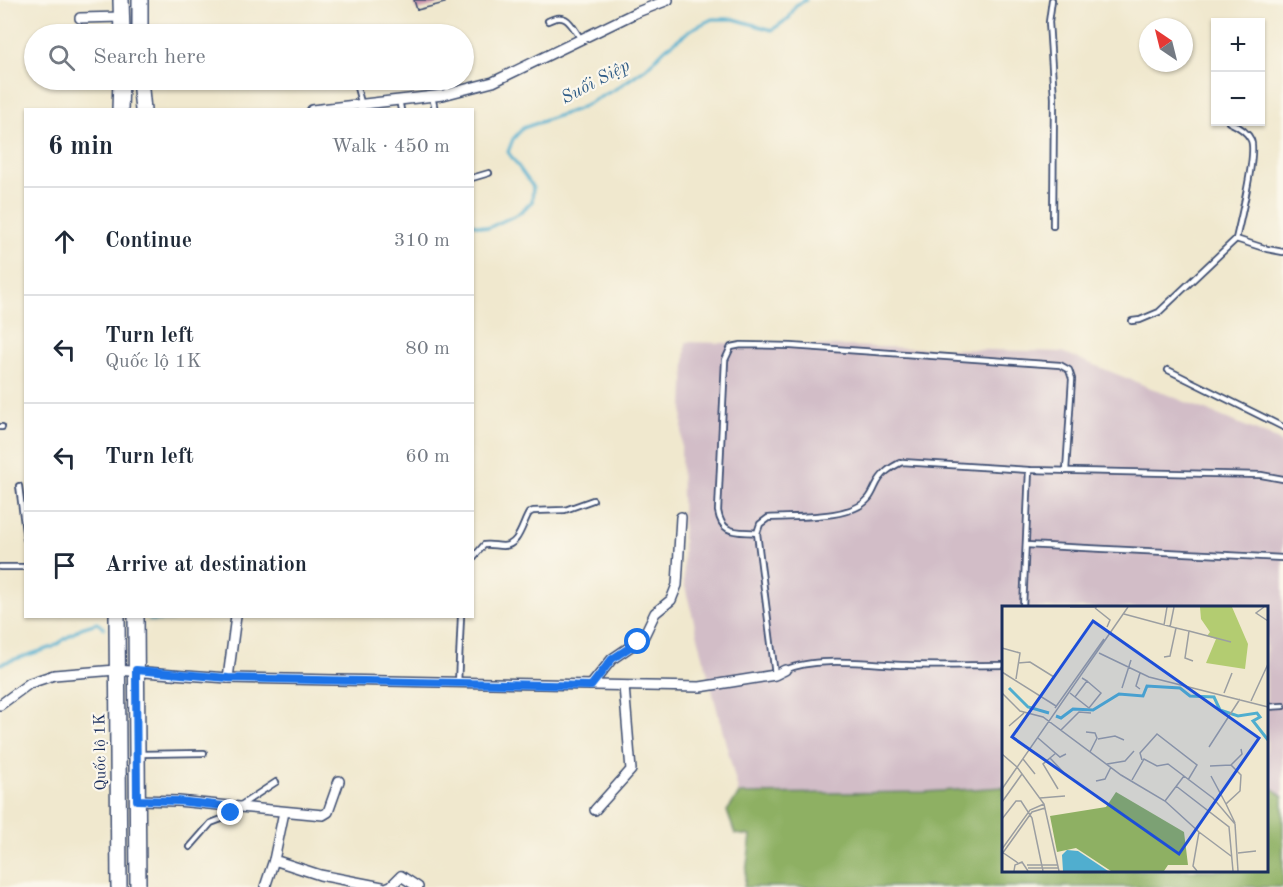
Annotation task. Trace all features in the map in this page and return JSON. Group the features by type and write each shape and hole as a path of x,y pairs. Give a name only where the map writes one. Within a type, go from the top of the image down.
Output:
{"main road":[{"path":"121,0 122,24"},
{"path":"140,0 140,24"},
{"path":"120,108 121,90"},
{"path":"141,90 143,108"},
{"name":"Quốc lộ 1K","path":"117,618 119,887"},
{"path":"135,618 138,887"}],"street":[{"path":"474,87 494,82 665,0"},
{"path":"80,18 122,17"},
{"path":"338,108 400,104 463,90"},
{"path":"591,686 612,659 643,638 655,613 671,600 677,585 681,517"},
{"path":"228,678 236,618"},
{"path":"0,705 30,683 54,675 116,670 228,678 700,687 775,675 785,670"},
{"path":"595,810 631,770 624,686"},
{"path":"137,800 178,801 323,815 328,812 339,781"},
{"path":"265,887 274,860 284,812"},
{"path":"274,860 320,875 382,887"},
{"path":"388,887 401,876 418,887"}],"lane":[{"path":"1052,0 1049,22 1054,98 1053,226"},
{"path":"548,21 562,16 580,39"},
{"path":"358,90 363,106"},
{"path":"432,96 435,108"},
{"path":"1132,321 1159,312 1236,239 1243,214 1252,159 1252,142 1238,126"},
{"path":"474,177 489,173"},
{"path":"1236,239 1283,252"},
{"path":"757,533 727,530 720,522 718,511 725,360 731,347 741,345 791,346 1060,364 1069,370 1072,379 1066,471"},
{"path":"1168,370 1283,427"},
{"path":"775,675 757,533 760,524 768,518 835,514 855,510 869,499 879,479 888,469 902,462 1029,470 1261,475 1283,479"},
{"path":"1023,606 1029,470"},
{"path":"19,486 24,524"},
{"path":"474,556 484,544 505,546 511,544 516,540 527,517 533,511 565,510 593,500"},
{"path":"1026,545 1283,558"},
{"path":"0,567 24,567"},
{"path":"458,684 462,618"},
{"path":"785,670 814,663 1002,665"},
{"path":"1268,707 1283,705"},
{"path":"137,754 204,753"},
{"path":"190,847 211,823 227,817 236,807 276,782"}],"shaded area":[{"path":"686,342 1062,352 1277,439 1283,446 1283,797 1268,785 1268,606 1002,606 1002,787 925,792 739,794 684,583 681,452"}],"green space":[{"path":"1268,785 1283,797 1283,887 744,887 751,836 735,834 727,811 739,794 925,792 1002,787 1002,872 1268,872"}],"building":[{"path":"414,0 445,0 445,3 417,10"}],"waterway":[{"name":"Suối Siệp","path":"474,224 488,228 518,214 532,202 533,187 508,152 513,139 523,128 578,109 617,88 646,68 666,48 692,29 712,19 734,19 772,30 789,18 796,5 806,0"},
{"name":"Suối Siệp","path":"150,620 176,618"},
{"name":"Suối Siệp","path":"0,664 53,647 81,628 97,623 104,628"}],"route":[{"path":"231,813 233,807 178,801 137,800 136,670 228,678 591,686 612,659 638,642"}]}
